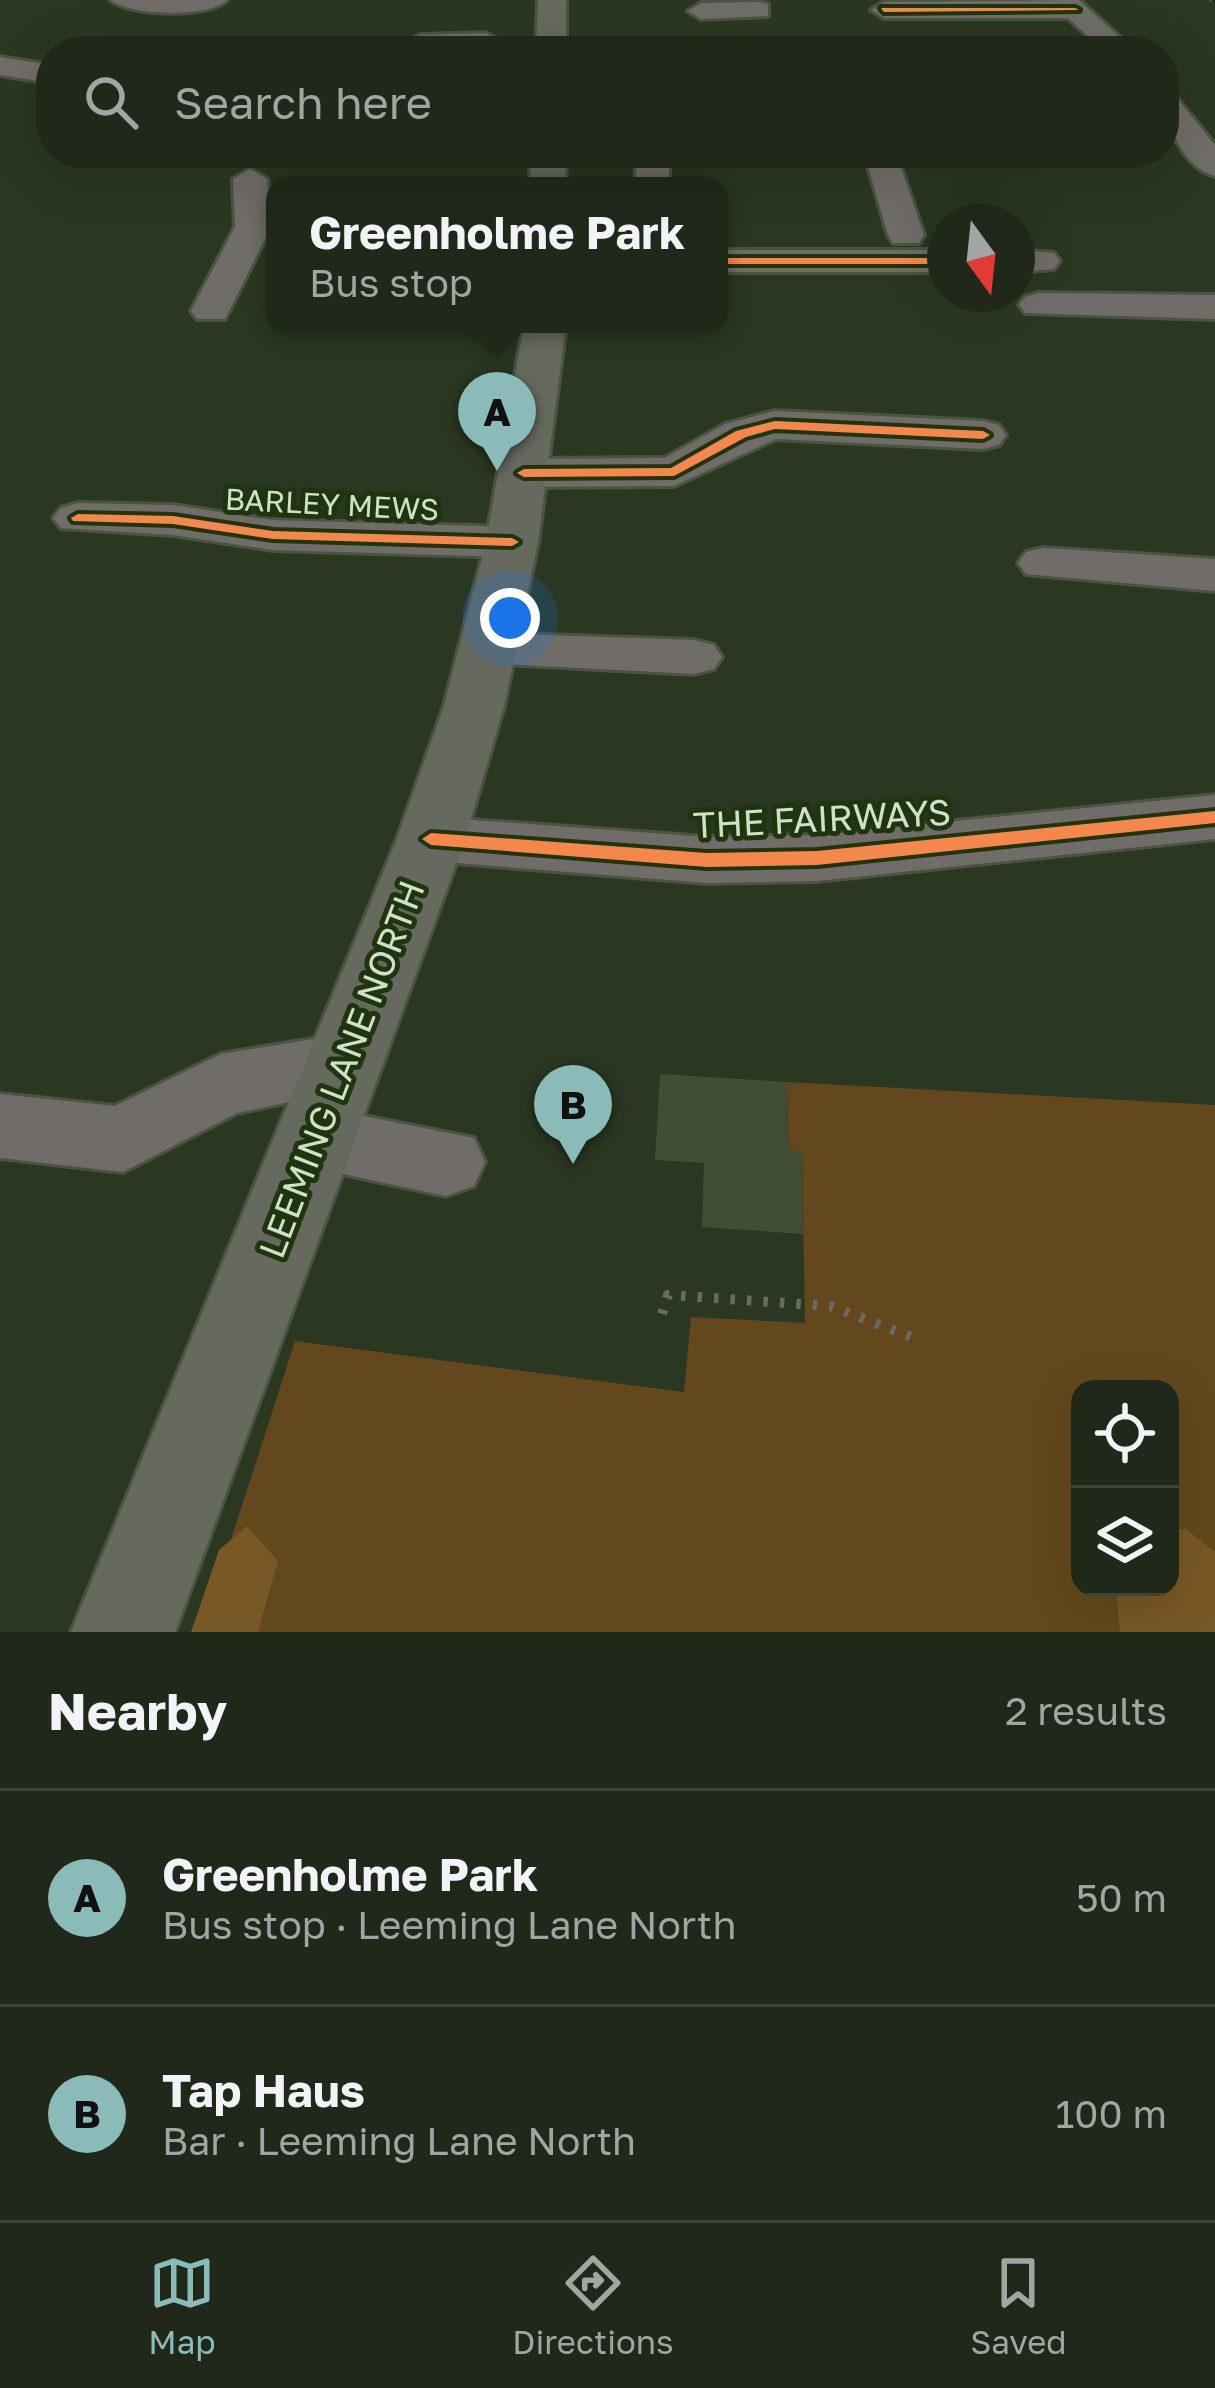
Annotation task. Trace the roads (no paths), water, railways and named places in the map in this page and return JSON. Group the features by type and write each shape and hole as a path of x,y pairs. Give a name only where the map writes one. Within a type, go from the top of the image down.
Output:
{"highway":[{"path":"551,36 552,0"},
{"name":"LEEMING LANE NORTH","path":"131,1611 431,839 487,650 518,508 544,333"}],"street":[{"path":"124,0 204,5 214,0"},
{"path":"906,16 1069,5 1104,36"},
{"path":"719,7 759,10"},
{"path":"0,66 36,72"},
{"path":"1179,121 1209,159"},
{"path":"1179,155 1209,159"},
{"path":"885,168 904,228 927,223"},
{"path":"208,181 266,178"},
{"path":"250,179 264,227 218,297 266,287"},
{"path":"728,261 927,261"},
{"path":"1059,312 1215,308"},
{"name":"BARLEY MEWS","path":"78,518 173,520 273,535 518,508 674,472 741,434 775,425 934,422 983,435"},
{"path":"1035,562 1215,575"},
{"path":"487,650 694,657"},
{"name":"THE FAIRWAYS","path":"431,839 706,860 817,858 1215,818"},
{"path":"0,1126 123,1139 221,1085 344,1064"},
{"path":"314,1139 446,1162"}],"place":[{"name":"Greenholme Park","path":"497,471"},
{"name":"Tap Haus","path":"573,1164"}]}
